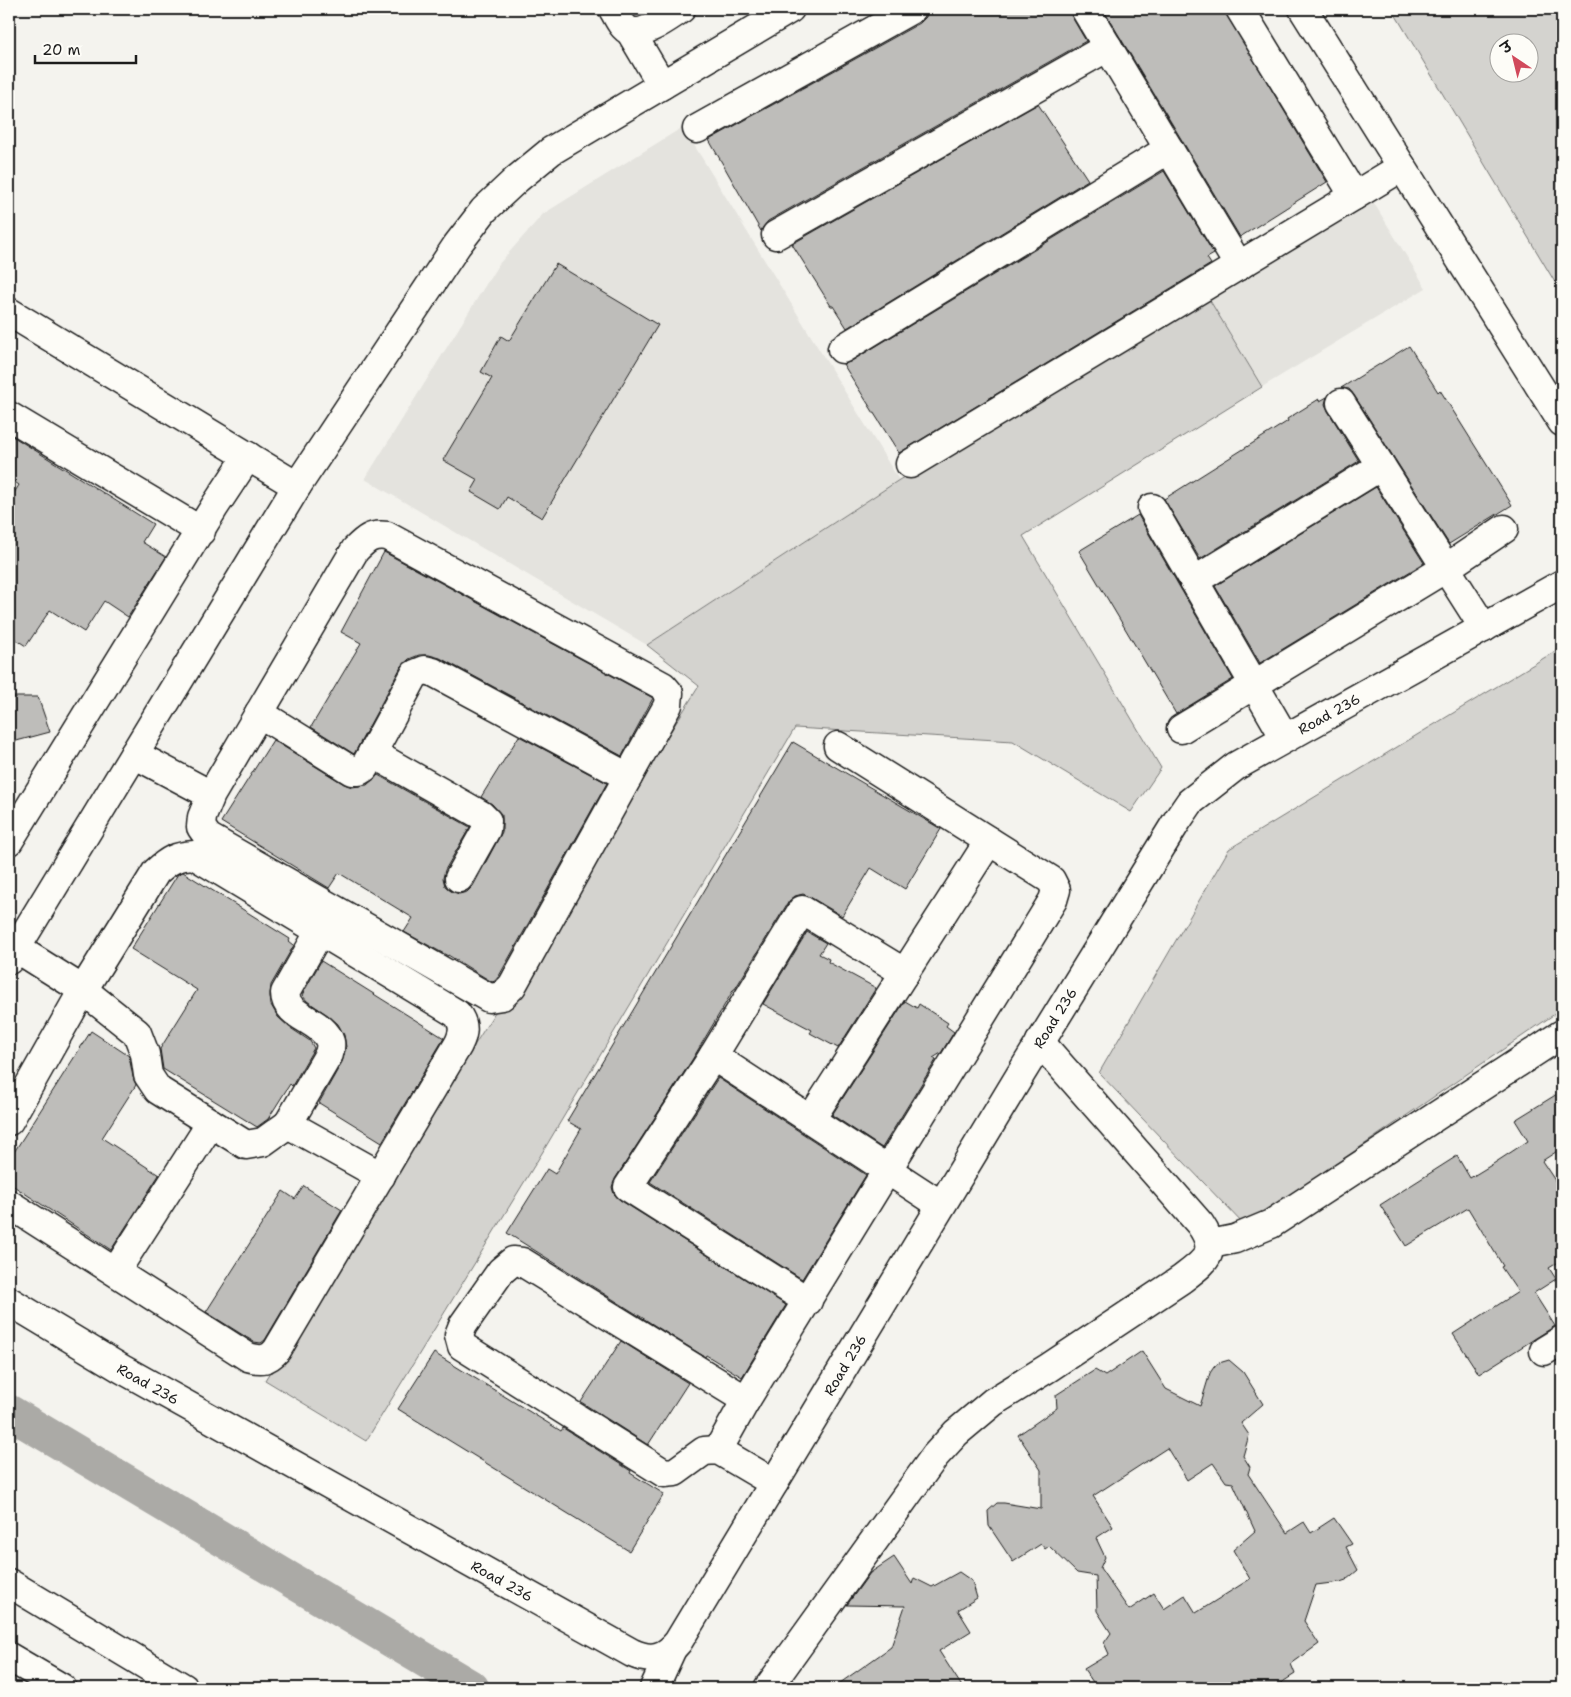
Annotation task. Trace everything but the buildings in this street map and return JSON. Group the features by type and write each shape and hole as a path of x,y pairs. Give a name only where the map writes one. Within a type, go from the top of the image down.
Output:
{"street":[{"path":"613,9 623,26 630,31 662,85"},
{"path":"630,31 642,31 681,9"},
{"path":"320,931 285,993 285,1001 291,1009 326,1034 330,1043 329,1054 288,1124 263,1142 246,1145 158,1090 148,1075 145,1054 137,1033 83,990 12,954 297,486 457,245 484,210 551,151 790,9"},
{"path":"697,129 912,9"},
{"path":"1085,9 1239,266"},
{"path":"1240,9 1354,196"},
{"path":"1303,9 1562,422"},
{"path":"776,235 1108,47"},
{"path":"842,349 1170,149"},
{"path":"910,464 1402,167"},
{"path":"9,312 297,486"},
{"path":"1341,403 1484,628"},
{"path":"9,416 201,531"},
{"path":"9,841 248,456"},
{"path":"1194,581 1381,466"},
{"path":"1152,508 1285,738"},
{"path":"1181,729 1446,568 1504,529"},
{"path":"376,534 387,536 664,686 669,693 668,705 512,986 502,996 489,998 208,837 201,827 202,817 211,794 260,713 355,550 376,534"},
{"name":"Road 236","path":"9,1302 122,1369 632,1653 648,1658 661,1656 671,1651 681,1637 1040,1042 1190,802 1236,766 1562,584"},
{"path":"260,713 352,771 359,771 364,768 415,674 425,670 433,672 628,777"},
{"path":"718,1450 746,1400 1053,900 1056,890 1051,880 838,746"},
{"path":"372,753 481,815 486,821 486,830 459,878"},
{"path":"134,754 211,794"},
{"path":"811,1119 989,841"},
{"path":"9,1121 83,990 156,872 180,856 194,855 457,1014 463,1023 463,1034 458,1045 277,1350 270,1358 260,1361 248,1357 9,1204"},
{"path":"808,1301 628,1187 713,1056 802,910 904,973"},
{"path":"1211,1244 1235,1239 1271,1224 1562,1034"},
{"path":"768,1688 936,1456 956,1433 993,1402 1048,1368 1182,1279 1202,1263 1208,1253 1211,1244 1200,1224 1040,1042"},
{"path":"713,1056 941,1205"},
{"path":"116,1272 211,1123"},
{"path":"288,1124 381,1176"},
{"path":"746,1400 522,1262 513,1261 501,1271 463,1325 459,1335 462,1346 664,1473 676,1472 704,1451 718,1450 774,1483"},
{"path":"9,1583 184,1688"},
{"path":"654,1688 671,1651"},
{"path":"9,1657 56,1687"}],"shaded area":[{"path":"1392,9 1562,9 1562,294"},
{"path":"683,127 899,480 647,645 365,479 498,265 543,214"},
{"path":"1369,195 1426,288 1262,387 1206,294"},
{"path":"1206,294 1262,387 1023,536 1161,768 1131,812 1013,741 795,728 542,1153 366,1441 265,1380 699,686 647,645 899,480"},
{"path":"1562,647 1562,1009 1245,1226 1099,1073 1229,849"}],"waterway":[{"path":"9,1412 472,1688"}]}
